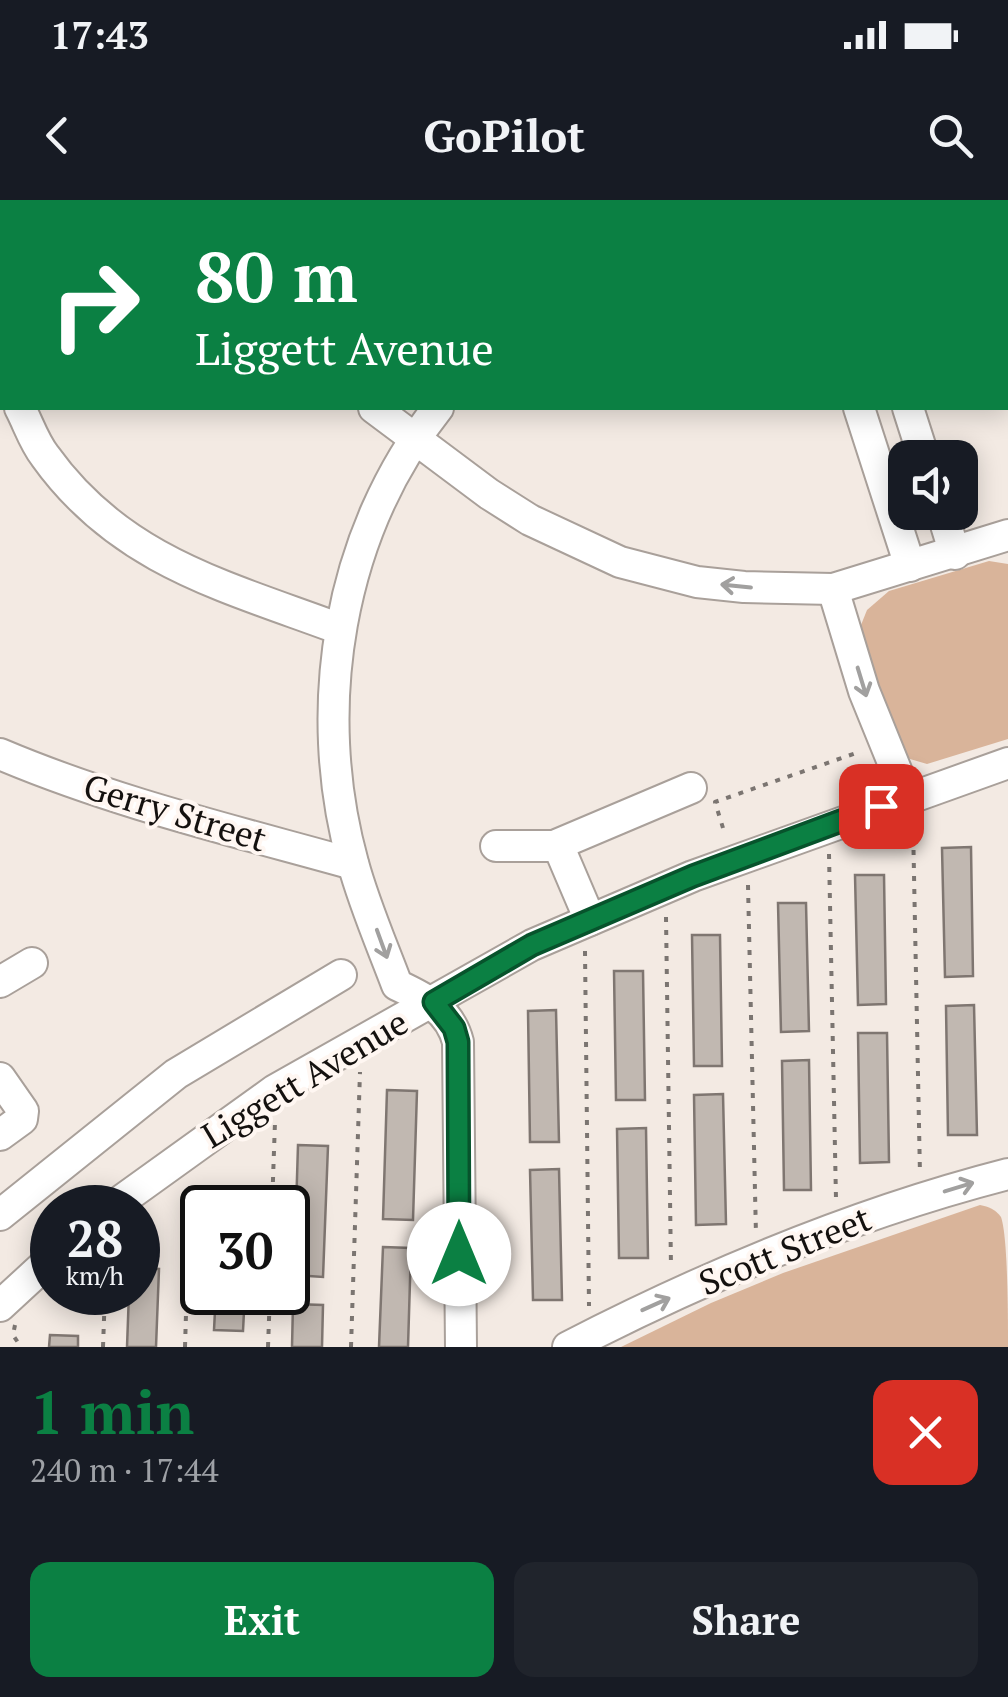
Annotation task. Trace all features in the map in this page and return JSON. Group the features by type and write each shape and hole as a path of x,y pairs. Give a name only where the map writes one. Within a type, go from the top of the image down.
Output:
{"street":[{"path":"21,410 43,454 103,521 132,542 196,576 340,629"},
{"path":"377,410 530,520 620,562 698,582 744,588 833,589 1008,535"},
{"path":"436,410 414,438 364,539 340,629 333,737 341,808 353,864 397,985 434,1002 454,1028 458,1042 461,1347"},
{"path":"860,410 910,566"},
{"path":"909,410 918,440"},
{"path":"948,530 955,554"},
{"path":"833,589 864,691 909,796"},
{"name":"Gerry Street","path":"0,754 74,783 353,864"},
{"name":"Liggett Avenue","path":"142,1185 276,1090 532,945 665,888 909,796 1006,773"},
{"path":"496,846 558,844 691,788"},
{"path":"558,844 587,922"},
{"path":"0,982 32,962"},
{"path":"0,1215 176,1074 341,975"},
{"path":"0,1078 23,1110 22,1118 0,1135"},
{"name":"Scott Street","path":"579,1342 756,1260 921,1199 1008,1174"},
{"path":"0,1306 30,1278"}],"path":[{"path":"724,828 715,802 864,750"},
{"path":"909,796 921,1199"},
{"path":"829,826 837,1229"},
{"path":"747,856 756,1260"},
{"path":"665,888 672,1297"},
{"path":"579,1342 587,922"},
{"path":"351,1347 361,1040"},
{"path":"273,1185 276,1090"},
{"path":"185,1347 192,1148"},
{"path":"103,1347 104,1315"},
{"path":"268,1347 269,1315"}],"shaded area":[{"path":"989,561 1008,564 1008,739 927,764 910,759 893,742 857,635 867,610 889,591"},
{"path":"980,1205 996,1212 1003,1227 1008,1347 621,1347 783,1273"}],"building":[{"path":"971,847 973,976 945,977 942,848"},
{"path":"855,875 884,875 886,1004 858,1005"},
{"path":"778,903 806,903 809,1031 781,1032"},
{"path":"692,935 720,935 722,1066 694,1066"},
{"path":"614,971 643,971 645,1100 616,1100"},
{"path":"974,1005 977,1135 948,1135 946,1006"},
{"path":"556,1010 559,1142 530,1142 528,1011"},
{"path":"858,1033 887,1033 889,1162 860,1163"},
{"path":"809,1060 811,1190 784,1190 782,1061"},
{"path":"387,1090 417,1091 413,1220 383,1219"},
{"path":"723,1094 726,1224 696,1225 694,1095"},
{"path":"646,1128 648,1258 619,1258 617,1129"},
{"path":"298,1145 328,1146 323,1277 310,1276 310,1185 297,1185"},
{"path":"559,1169 562,1300 533,1300 530,1170"},
{"path":"383,1247 411,1248 408,1347 379,1347"},
{"path":"310,1305 323,1305 322,1347 292,1347 293,1315 310,1315"},
{"path":"128,1315 157,1315 156,1347 127,1347"},
{"path":"215,1315 244,1315 243,1331 214,1330"},
{"path":"50,1335 78,1336 78,1347 49,1347"}],"route":[{"path":"459,1254 458,1042 454,1028 434,1002 532,945 693,876 881,806"}]}
